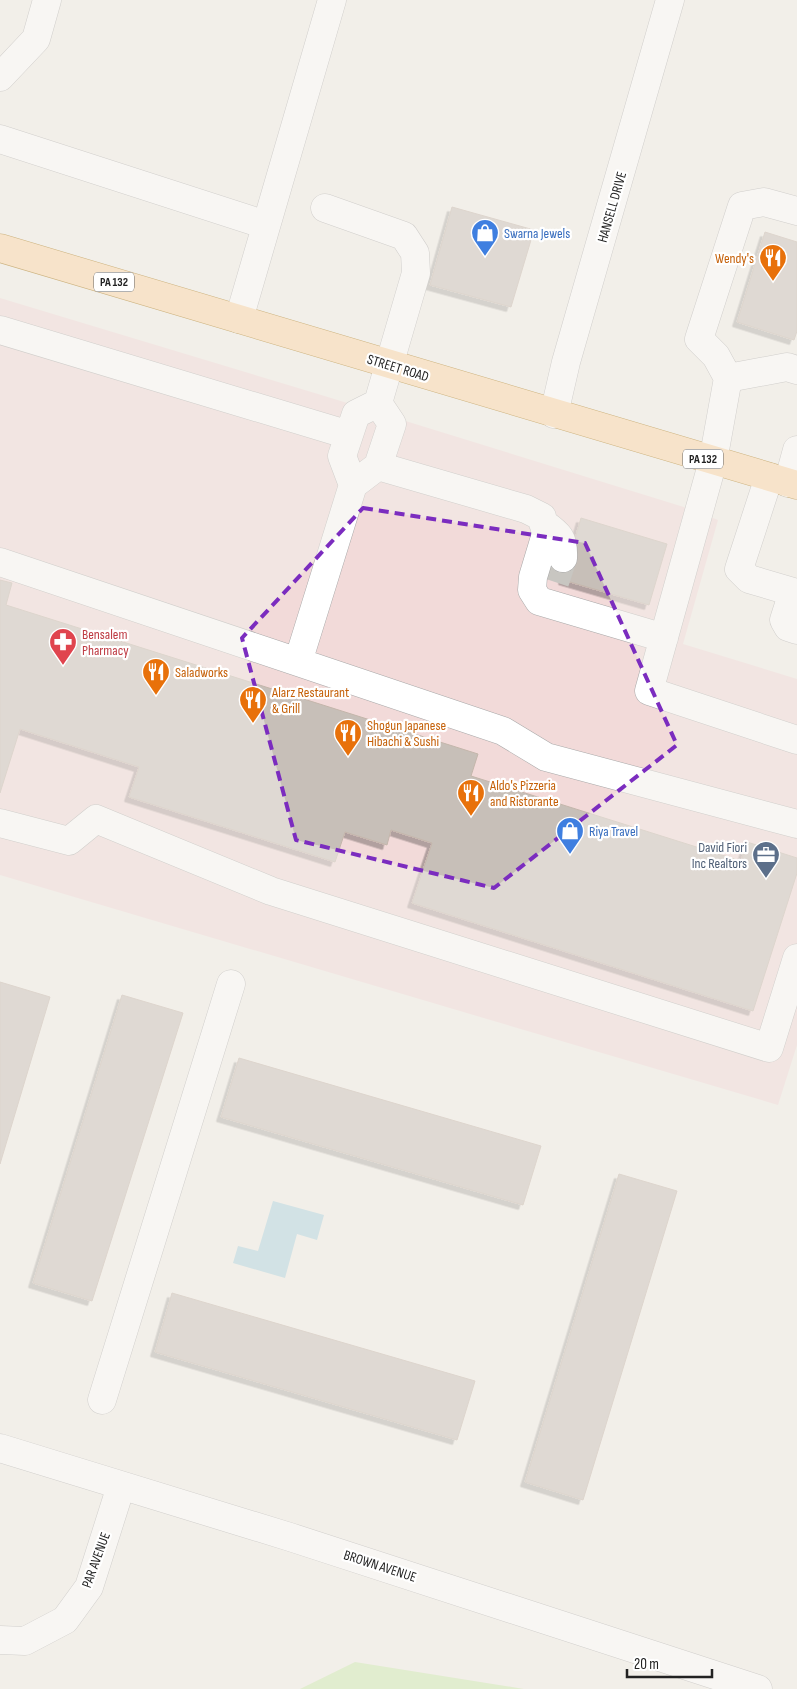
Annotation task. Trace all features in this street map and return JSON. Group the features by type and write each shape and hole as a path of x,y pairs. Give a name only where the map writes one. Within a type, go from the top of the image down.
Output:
{"main road":[{"name":"STREET ROAD","path":"0,248 785,482"}],"street":[{"path":"0,77 36,39 48,0"},
{"path":"239,319 332,0"},
{"name":"HANSELL DRIVE","path":"554,414 566,362 670,0"},
{"path":"0,139 266,225"},
{"path":"797,211 764,202 742,206 699,339 716,356 728,378 713,461 649,691 797,740"},
{"path":"325,208 404,236 415,253 416,273 391,366 378,403 356,414 342,456 353,485"},
{"path":"0,330 349,435"},
{"path":"728,378 787,367 797,370"},
{"path":"298,662 353,485 378,466 392,424 378,403"},
{"path":"797,450 785,482 739,569 749,579 795,586 784,620 788,627 797,630"},
{"path":"378,466 526,509 542,518 543,523 546,534 533,577 532,590 538,601 555,581 564,543 556,532 543,523"},
{"path":"0,562 503,730 546,757 797,824"},
{"path":"555,581 664,638"},
{"path":"0,823 69,841 96,819 271,891 769,1048 797,958"},
{"path":"102,1400 231,984"},
{"name":"BROWN AVENUE","path":"0,1448 290,1537 758,1689"},
{"name":"PAR AVENUE","path":"0,1640 25,1641 65,1620 89,1587 121,1486"}],"highlighted area":[{"path":"363,508 585,543 677,745 494,888 296,840 242,638"}],"shaded area":[{"path":"0,298 687,508 718,520 683,644 797,679 797,1045 778,1105 0,875"}],"green space":[{"path":"355,1662 512,1687 524,1689 300,1689"}],"water":[{"path":"273,1201 324,1215 317,1240 297,1234 285,1278 233,1263 238,1246 258,1251"}],"building":[{"path":"452,207 534,230 511,307 430,285"},
{"name":"Wendy's","path":"765,232 797,242 797,331 794,340 737,322"},
{"path":"581,518 667,544 649,605 563,580"},
{"path":"0,580 12,583 6,605 478,754 471,776 741,861 747,842 797,858 797,873 753,1011 412,903 432,843 391,830 387,845 345,832 335,862 129,797 139,767 20,729 0,793"},
{"path":"0,982 50,997 0,1164"},
{"path":"122,995 183,1013 92,1301 33,1283"},
{"path":"239,1058 541,1146 523,1205 221,1117"},
{"path":"619,1174 677,1191 583,1500 525,1482"},
{"path":"172,1293 475,1381 457,1440 155,1352"}],"tunnel":[{"path":"555,582 563,558"}],"place":[{"name":"Swarna Jewels","path":"485,257"},
{"name":"Wendy's","path":"773,282"},
{"name":"Bensalem Pharmacy","path":"63,666"},
{"name":"Saladworks","path":"156,696"},
{"name":"Alarz Restaurant & Grill","path":"253,724"},
{"name":"Shogun Japanese Hibachi & Sushi","path":"348,757"},
{"name":"Aldo's Pizzeria and Ristorante","path":"471,817"},
{"name":"Riya Travel","path":"570,855"},
{"name":"David Fiori Inc Realtors","path":"766,879"}]}
